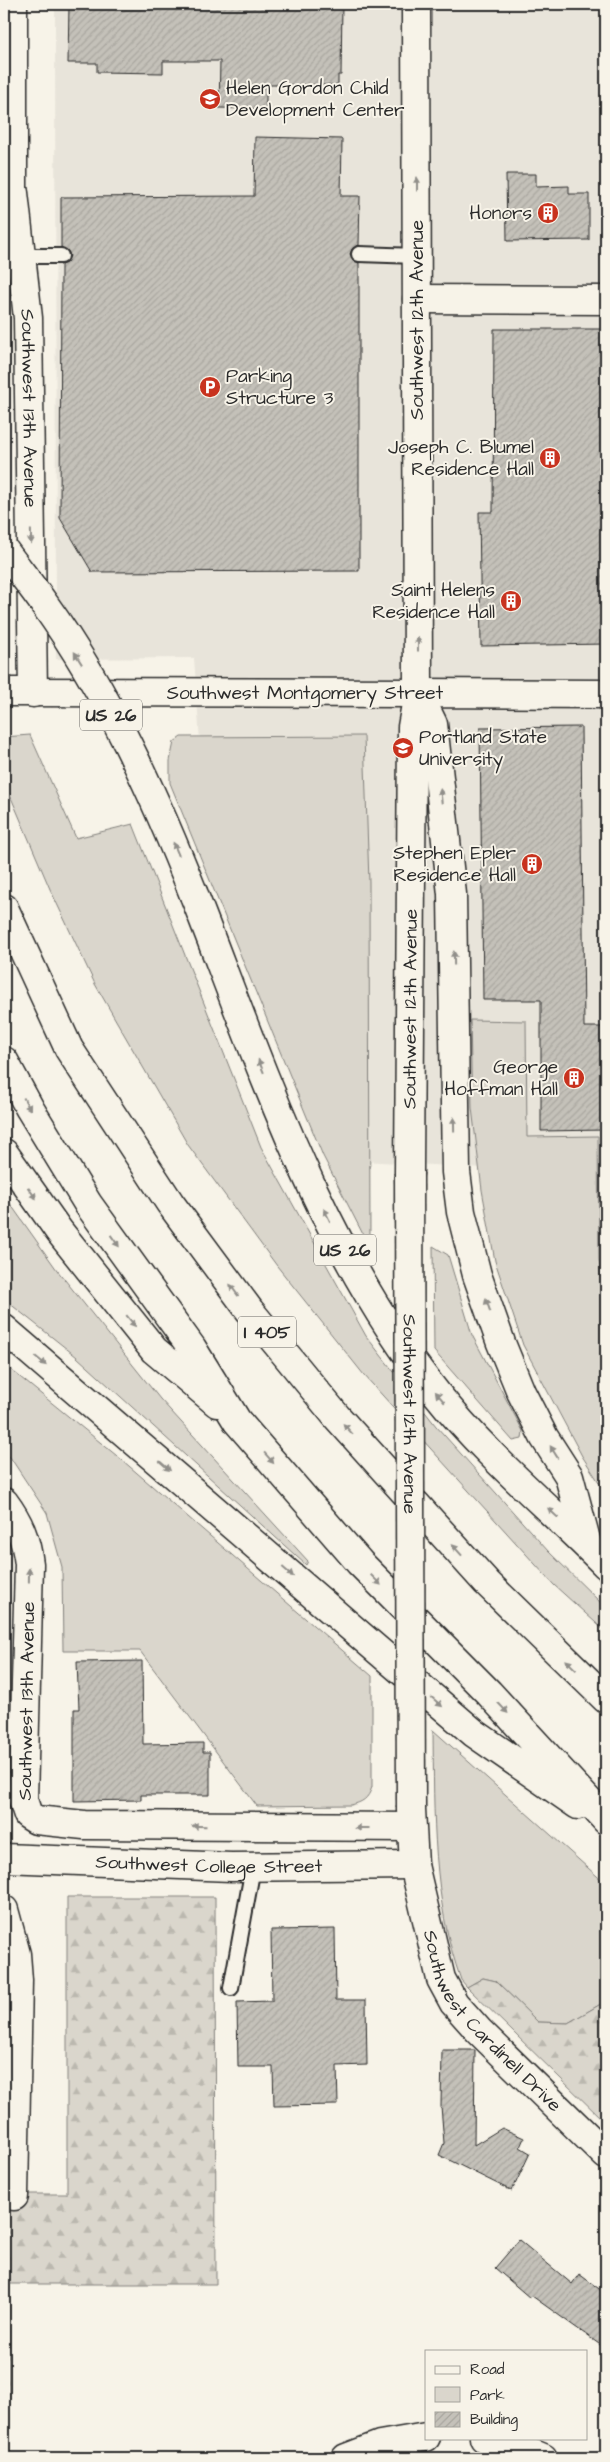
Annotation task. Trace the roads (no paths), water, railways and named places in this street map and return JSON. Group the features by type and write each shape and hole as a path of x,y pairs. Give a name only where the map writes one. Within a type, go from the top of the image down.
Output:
{"main road":[{"name":"Southwest 13th Avenue","path":"13,4 14,191 28,318 33,693"},
{"name":"Southwest 12th Avenue","path":"414,1865 411,1818 409,1173 412,727 418,693 416,4"},
{"path":"4,231 14,191"},
{"path":"417,299 606,300"},
{"name":"US 26","path":"4,550 46,606 95,685 134,758 175,848 288,1133 329,1219 379,1315 437,1394 490,1454 597,1556"},
{"name":"Southwest Montgomery Street","path":"4,692 606,694"},
{"path":"418,693 434,724 452,894 456,1172 461,1212 477,1275 501,1343 522,1392 544,1436 569,1476 597,1556"},
{"name":"I 405","path":"4,908 69,1049 170,1204 250,1311 337,1417 487,1583 606,1700"},
{"path":"4,1061 30,1109 88,1204 192,1348 237,1421"},
{"path":"4,1153 60,1231 154,1350 237,1421 360,1564 489,1693 606,1820"},
{"path":"4,1329 474,1733 606,1825"},
{"name":"Southwest 13th Avenue","path":"4,1502 19,1523 25,1537 29,1564 24,1791 28,1815"},
{"name":"Southwest College Street","path":"28,1815 36,1820 84,1825 411,1818"},
{"name":"Southwest College Street","path":"4,1858 253,1867 414,1865"},
{"name":"Southwest Cardinell Drive","path":"414,1865 441,1979 454,2003 479,2031 606,2155"},
{"path":"4,1910 16,1954 18,1980 14,2196"},
{"path":"346,2458 380,2445 425,2437"},
{"path":"497,2440 543,2458"}],"lane":[{"path":"359,254 417,256"},
{"path":"21,256 61,256"},
{"path":"231,1988 253,1867"}],"place":[{"name":"Helen Gordon Child Development Center","path":"210,99"},
{"name":"Honors","path":"548,213"},
{"name":"Parking Structure 3","path":"210,387"},
{"name":"Joseph C. Blumel Residence Hall","path":"550,458"},
{"name":"Saint Helens Residence Hall","path":"511,601"},
{"name":"Portland State University","path":"403,748"},
{"name":"Stephen Epler Residence Hall","path":"532,864"},
{"name":"George Hoffman Hall","path":"574,1078"}]}
